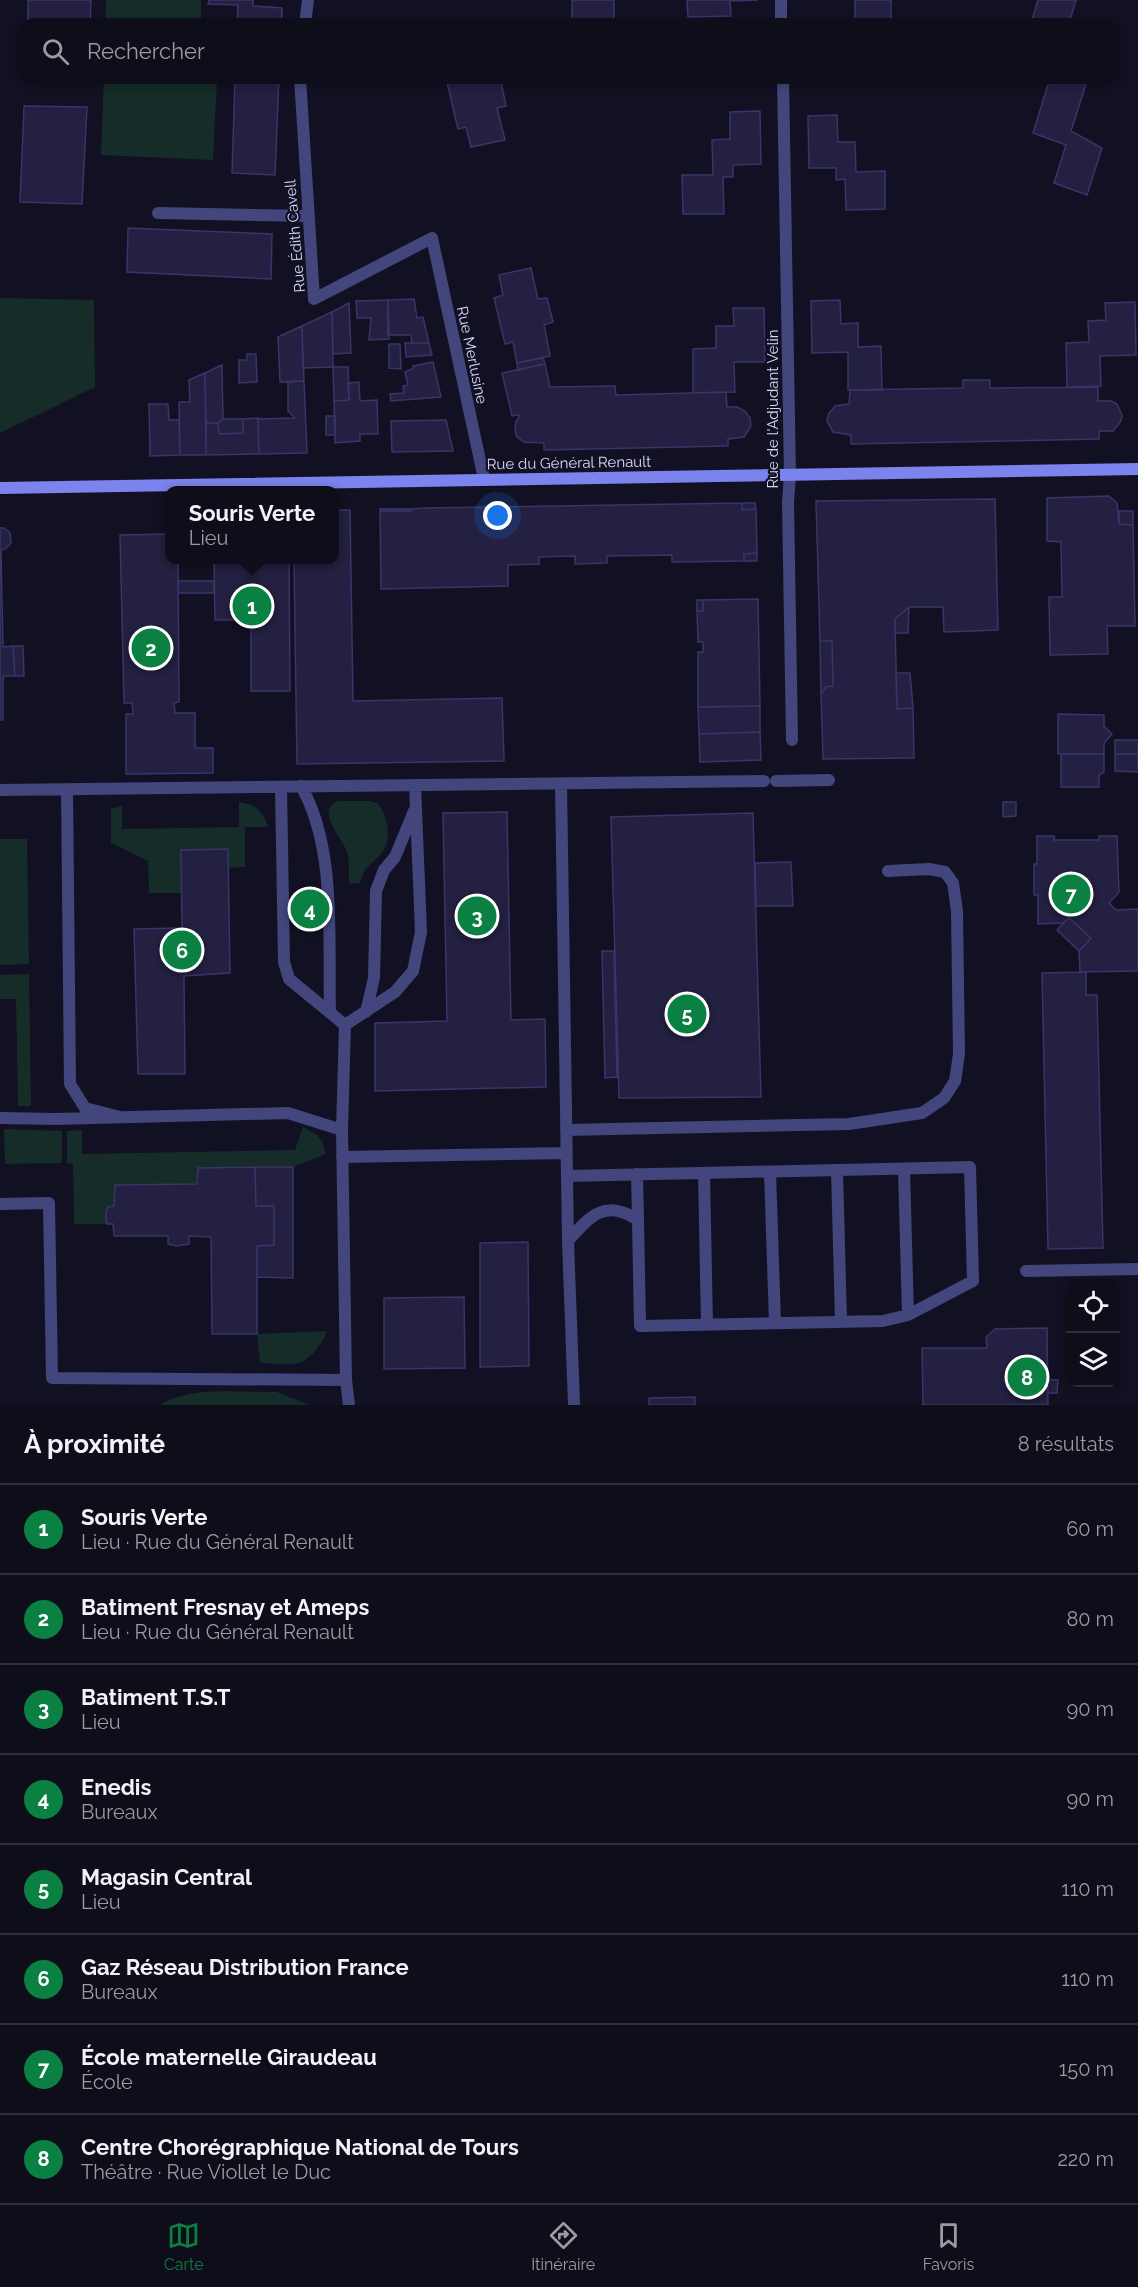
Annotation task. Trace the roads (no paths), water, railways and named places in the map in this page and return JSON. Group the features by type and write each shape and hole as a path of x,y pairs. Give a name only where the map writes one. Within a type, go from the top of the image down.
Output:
{"street":[{"path":"306,18 308,0"},
{"path":"781,0 782,18"},
{"name":"Rue Édith Cavell","path":"300,84 314,299 432,238"},
{"name":"Rue de l'Adjudant Velin","path":"783,84 792,740"},
{"path":"158,213 308,216"},
{"name":"Rue Merlusine","path":"432,238 484,479"},
{"name":"Rue du Général Renault","path":"0,488 1138,469"},
{"path":"0,790 829,780"},
{"path":"561,784 566,1153 574,1405"},
{"path":"345,1025 395,992 413,971 421,932 415,785"},
{"path":"301,786 311,804 326,861 330,1013"},
{"path":"281,787 284,962 289,979 345,1025"},
{"path":"67,789 70,1084 85,1108 120,1118"},
{"path":"366,1012 374,978 376,891 384,870 395,857 416,806"},
{"path":"566,1130 849,1124 922,1113 944,1098 955,1081 959,1054 957,911 953,883 945,872 929,869 888,871"},
{"path":"345,1025 342,1156 346,1380 349,1405"},
{"path":"0,1118 120,1118 288,1113 342,1130"},
{"path":"342,1156 566,1153"},
{"path":"567,1176 638,1174 770,1172 970,1167 973,1281 908,1315 883,1321 640,1326 638,1174"},
{"path":"904,1168 908,1315"},
{"path":"837,1170 842,1321"},
{"path":"770,1172 775,1323"},
{"path":"704,1173 707,1324"},
{"path":"0,1204 49,1203 52,1378 346,1380"},
{"path":"568,1241 585,1221 605,1210 625,1211 638,1220"},
{"path":"1026,1271 1138,1269"}],"place":[{"name":"Souris Verte","path":"252,606"},
{"name":"Batiment Fresnay et Ameps","path":"151,648"},
{"name":"École maternelle Giraudeau","path":"1071,894"},
{"name":"Enedis","path":"310,909"},
{"name":"Batiment T.S.T","path":"477,916"},
{"name":"Gaz Réseau Distribution France","path":"182,950"},
{"name":"Magasin Central","path":"687,1014"},
{"name":"Centre Chorégraphique National de Tours","path":"1027,1377"}]}
